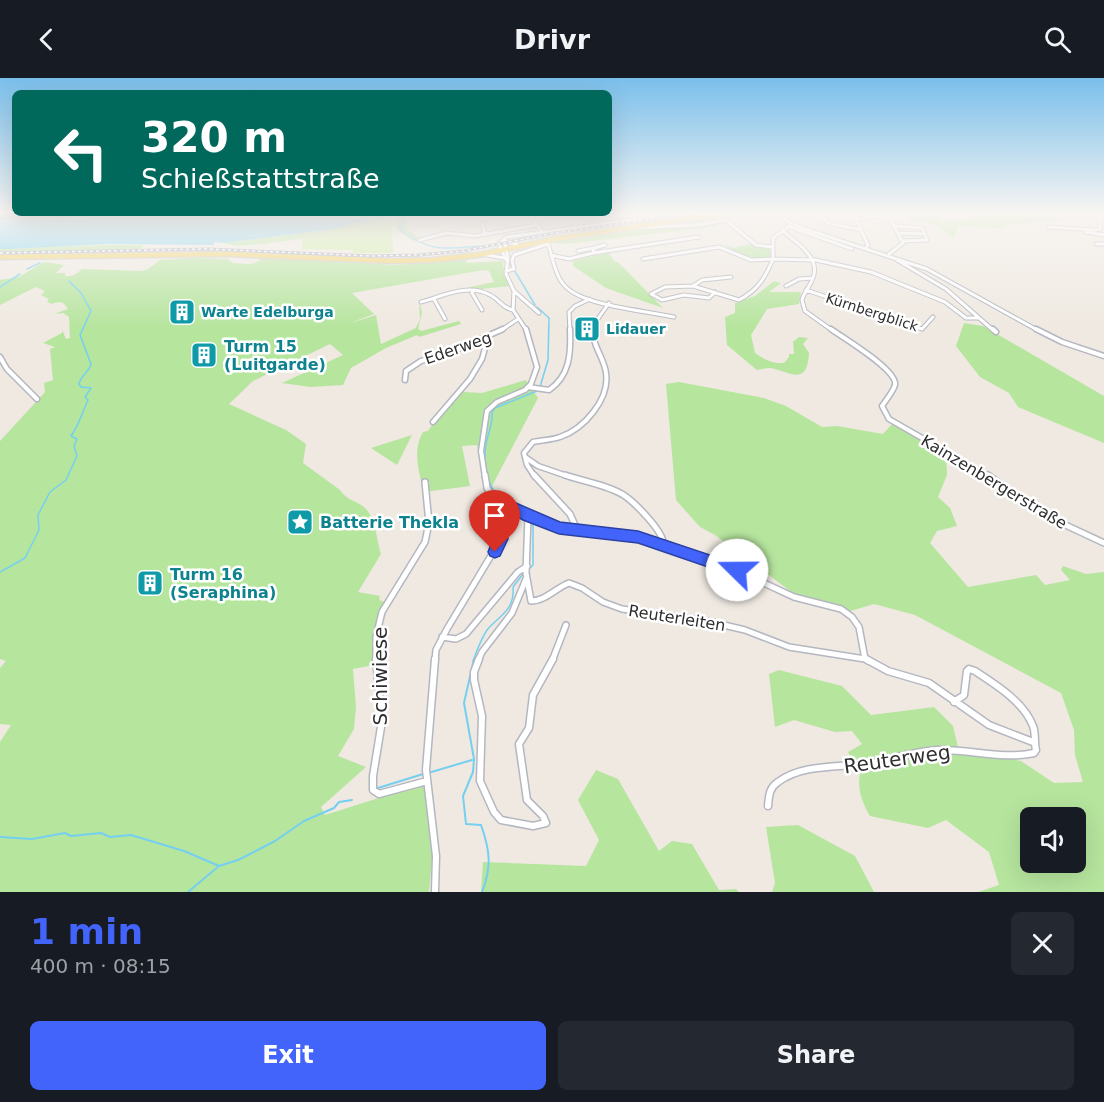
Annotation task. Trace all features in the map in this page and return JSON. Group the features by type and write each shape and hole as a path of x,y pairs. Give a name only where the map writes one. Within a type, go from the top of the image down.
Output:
{"main road":[{"path":"14,257 193,252 404,258 473,252"},
{"path":"0,257 226,254 400,262 478,255 487,252"}],"street":[{"path":"504,252 505,259 511,270"},
{"path":"435,892 436,856 427,775 436,650 499,545 500,533 495,500 487,488 481,451 487,411 492,405 531,387 536,373 536,363 527,330 513,310 512,258 520,252"},
{"path":"551,252 565,287 590,299 674,317"},
{"path":"551,255 569,259 600,252"},
{"path":"643,259 687,252"},
{"path":"731,252 748,259 812,260 871,272 945,302 966,318 979,318"},
{"path":"715,292 705,298 684,295 658,300 651,294 654,290 665,287 693,286 715,292 735,300 741,299 764,280 773,259 772,252"},
{"path":"804,252 816,268 806,290"},
{"path":"881,252 944,278 1062,342 1104,356"},
{"path":"888,254 946,289 996,332"},
{"path":"478,255 494,255 505,259"},
{"path":"693,286 702,280 730,277"},
{"path":"786,286 800,279 813,278"},
{"path":"421,302 465,290 474,290 490,294 505,309 513,310"},
{"path":"474,290 473,294 482,310"},
{"name":"Kürnbergblick","path":"806,290 922,329 926,328 933,317"},
{"name":"Kainzenbergerstraße","path":"806,290 800,301 805,311 893,374 895,385 882,406 889,419 996,479 1050,519 1104,543"},
{"path":"514,291 539,313"},
{"path":"434,299 445,319"},
{"path":"531,387 543,390 556,387 565,375 570,353 569,312 575,306 590,299"},
{"path":"578,532 575,520 535,477 525,457 525,449 533,442 561,438 574,430 592,412 603,394 607,377 592,334 595,324 609,303"},
{"name":"Ederweg","path":"405,380 406,371 417,362 450,353 503,331 518,319"},
{"path":"433,422 442,408 454,399 482,358 485,348 481,339"},
{"path":"0,357 7,369 37,399"},
{"path":"525,457 538,466 624,495 655,526 663,537 663,543"},
{"name":"Schiwiese","path":"425,482 429,527 425,541 412,570 383,610 377,626 377,672 382,723 374,759 372,784 374,790 379,794 427,775"},
{"path":"495,500 559,528 578,532 630,535 663,543 723,564 794,597 833,606 847,612 859,627 865,659 888,671 929,683 954,702 989,725 1033,742 1032,724 1022,710 1006,694 975,671 969,669 967,671 964,695 954,702"},
{"path":"530,517 527,572 512,613 482,652 474,672 482,716 480,780 494,812 501,820 533,826 546,823 543,816 527,800 519,744 529,728 532,695 555,656 566,625"},
{"path":"442,637 456,639 466,634 518,572 527,572"},
{"name":"Reuterleiten","path":"527,572 528,595 531,601 539,601 565,584 574,584 603,602 622,609 707,621 745,630 789,647 865,659"},
{"name":"Reuterweg","path":"768,806 767,797 772,786 800,771 867,764 938,750 971,750 1019,756 1034,753 1036,750 1033,742"}],"green space":[{"path":"393,252 393,253 353,253"},
{"path":"608,252 615,262 618,262 663,308 606,288 573,266 573,261"},
{"path":"732,252 770,252 771,258 752,258"},
{"path":"285,258 395,265 466,260 467,263 503,261 504,273 510,286 482,289 483,291 466,288 494,282 489,271 483,270 352,293 374,314 350,323 376,315 381,344 416,328 420,319 419,302 422,312 418,329 421,331 459,321 461,324 419,337 417,335 386,348 351,368 343,385 311,387 282,383 343,355 330,344 253,381 229,404 286,430 306,444 303,463 348,498 364,507 371,516 381,554 358,592 380,596 379,600 385,602 376,619 374,665 353,669 356,707 354,729 338,756 366,767 321,807 325,815 426,783 434,837 429,892 0,892 0,742 11,725 0,724 0,668 6,661 0,659 0,441 45,392 44,383 53,380 50,349 55,347 43,343 62,333 62,330 66,339 70,338 69,317 63,313 54,314 68,309 65,304 47,302 49,299 41,295 45,291 36,287 0,305 0,280 19,277 44,262 64,265 56,273 65,273 65,276 68,276 82,269 141,271 160,260 228,259 232,263 247,264 261,259"},
{"path":"774,281 781,283 769,292 801,292 799,304 767,309 751,335 755,353 772,362 784,363 789,354 794,354 793,342 799,337 808,338 803,344 809,353 808,363 802,374 797,375 771,368 757,370 727,345 725,317 735,313 735,303 755,296"},
{"path":"964,323 983,326 1104,396 1104,443 1018,407 1009,393 980,377 956,346"},
{"path":"526,380 538,398 492,486 484,483 477,445 462,446 470,486 424,492 418,462 418,446 423,432 428,431 444,408 463,392 482,393"},
{"path":"679,382 764,398 786,406 822,427 837,426 883,434 893,423 946,453 947,475 938,497 950,508 957,526 937,531 930,543 968,587 1036,575 1045,585 1070,580 1061,570 1063,566 1086,574 1104,572 1104,892 978,892 999,885 989,852 946,820 928,828 870,816 861,795 860,773 848,752 862,744 852,731 835,732 794,720 775,727 769,674 779,670 842,686 871,715 934,707 953,726 958,747 1021,761 1054,783 1083,782 1075,755 1074,730 1061,693 915,615 874,604 847,612 801,599 715,535 700,527 676,500 666,384"},
{"path":"412,435 397,465 371,448"},
{"path":"596,770 618,779 659,851 672,841 692,844 719,890 736,889 739,892 481,892 483,862 586,866 599,840 578,800"},
{"path":"798,825 855,856 874,892 772,892 775,883 766,827"}],"waterway":[{"path":"27,269 40,263"},
{"path":"510,263 535,305"},
{"path":"0,287 20,274"},
{"path":"0,572 25,558 39,530 38,515 50,492 66,480 77,456 74,446 77,439 71,436 88,400 85,397 91,388 81,387 79,384 91,364 80,335 91,311 81,293 69,281"},
{"path":"537,307 549,318 548,360 540,387"},
{"path":"533,517 529,511 506,502 494,492 486,468 485,451 492,412 495,408 537,391"},
{"path":"529,569 533,565 533,521"},
{"path":"473,661 487,630 509,607 513,587 523,574"},
{"path":"474,659 464,703 474,759 473,772 463,796 466,824 481,825 486,842 489,858 482,892"},
{"path":"428,773 472,760"},
{"path":"378,788 423,774"},
{"path":"219,866 238,860 275,841 304,821 334,808 339,802 352,800"},
{"path":"0,837 32,839 65,833 71,836 101,833 110,837 131,835 184,851 219,866"},
{"path":"188,892 219,866"}],"railway":[{"path":"0,253 52,252"},
{"path":"277,252 371,256 452,252"}],"place":[{"name":"Warte Edelburga","path":"182,312"},
{"name":"Lidauer","path":"587,329"},
{"name":"Turm 15 (Luitgarde)","path":"204,355"},
{"name":"Batterie Thekla","path":"300,522"},
{"name":"Turm 16 (Seraphina)","path":"150,583"}],"route":[{"path":"495,552 501,539 495,500 559,528 638,537 663,543 737,570"}]}
